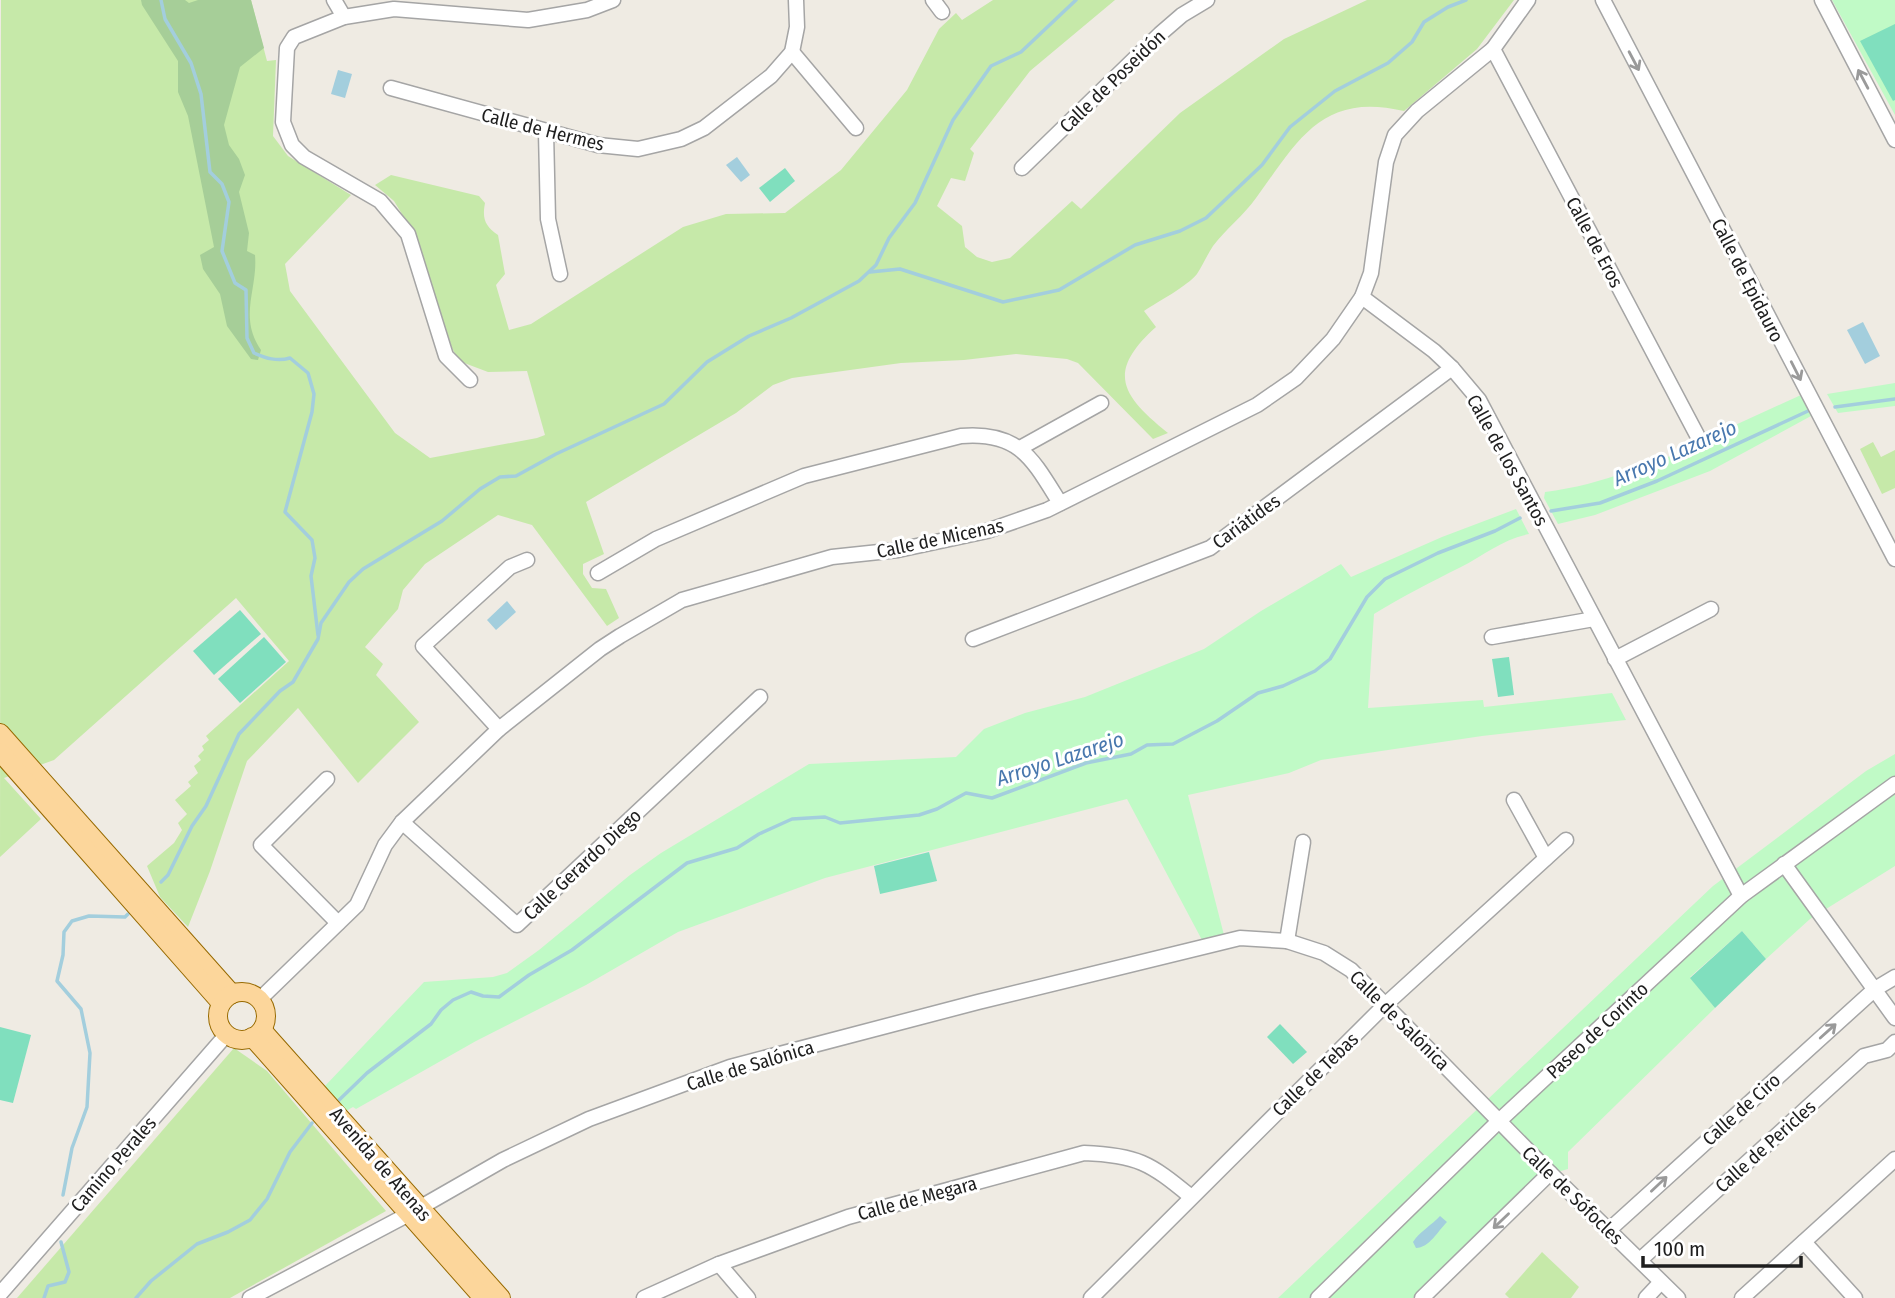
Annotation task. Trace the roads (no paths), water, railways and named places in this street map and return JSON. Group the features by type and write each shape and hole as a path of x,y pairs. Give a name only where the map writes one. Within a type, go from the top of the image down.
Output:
{"main road":[{"path":"0,733 226,998"},
{"path":"0,752 226,998"},
{"path":"247,992 260,999 266,1017 257,1033 239,1040 227,1034 218,1020 226,998 247,992"},
{"name":"Avenida de Atenas","path":"257,1033 413,1211 482,1298"},
{"name":"Avenida de Atenas","path":"413,1211 501,1298"}],"street":[{"path":"334,0 344,16"},
{"path":"470,380 446,356 408,234 380,201 304,157 292,145 283,122 290,41 344,16 394,9 528,20 587,10 613,0"},
{"path":"796,0 797,27 792,52 856,128"},
{"path":"933,0 942,12"},
{"name":"Calle de Poseidón","path":"1022,168 1160,34 1182,15 1207,0"},
{"name":"Calle de Micenas","path":"260,999 357,905 385,845 402,821 499,729 600,649 682,600 832,557 898,550 987,531 1047,510 1257,405 1296,379 1333,339 1362,297 1371,272 1386,162 1395,135 1417,111 1493,49 1528,0"},
{"name":"Calle de Epidauro","path":"1603,0 1895,559"},
{"path":"1822,0 1895,139"},
{"name":"Calle de Eros","path":"1493,49 1697,435"},
{"name":"Calle de Hermes","path":"391,88 545,132 598,145 638,149 681,139 704,128 771,76 792,52"},
{"path":"545,132 548,219 560,274"},
{"name":"Calle de los Santos","path":"1362,297 1434,351 1479,400 1741,896"},
{"name":"Cariátides","path":"973,639 1210,548 1452,368"},
{"path":"1020,448 1101,402"},
{"path":"598,573 656,539 804,476 961,436 987,436 1020,448 1036,464 1059,503"},
{"path":"499,729 423,646 510,567 527,560"},
{"path":"1615,659 1711,609"},
{"path":"1492,637 1594,619"},
{"name":"Calle Gerardo Diego","path":"402,821 517,925 760,697"},
{"path":"327,779 261,845 338,923"},
{"name":"Paseo de Corinto","path":"1318,1298 1499,1121 1741,896 1895,784"},
{"path":"1514,800 1546,858"},
{"name":"Calle de Tebas","path":"1091,1298 1190,1196 1387,1004 1566,840"},
{"path":"1287,940 1303,842"},
{"path":"1784,864 1895,1018"},
{"name":"Calle de Salónica","path":"250,1298 503,1160 589,1119 730,1067 965,1005 1240,938 1287,940 1324,953 1352,970 1499,1121"},
{"name":"Calle de Ciro","path":"1609,1230 1875,989 1895,977"},
{"name":"Camino Perales","path":"0,1294 227,1034"},
{"name":"Calle de Pericles","path":"1640,1260 1864,1056 1886,1050 1895,1042"},
{"name":"Calle de Sófocles","path":"1499,1121 1678,1298"},
{"name":"Calle de Megara","path":"644,1298 719,1265 848,1217 1084,1153 1120,1154 1157,1169 1190,1196"},
{"path":"1742,1298 1895,1159"},
{"path":"1429,1296 1550,1174"},
{"path":"1804,1242 1855,1298"},
{"path":"719,1265 748,1298"},
{"path":"1646,1298 1661,1282"}],"water":[{"path":"338,70 352,74 345,98 331,94"},
{"path":"737,157 750,175 741,182 726,165"},
{"path":"1863,322 1880,356 1865,364 1847,330"},
{"path":"507,601 516,612 496,630 487,620"},
{"path":"1440,1216 1447,1222 1429,1242 1416,1248 1413,1242 1415,1239"}],"waterway":[{"path":"161,0 165,19 191,63 201,94 210,172 222,184 229,202 222,251 235,283 246,290 247,338 254,353 267,358 290,358 308,373 314,394 312,412 285,512 312,540 315,558 311,576 318,635"},
{"path":"161,882 168,875 192,826 206,806 239,734 280,691 293,682 318,639 321,623 349,582 363,569 442,521 480,489 500,477 516,476 556,454 664,404 707,362 749,336 791,318 859,281 876,265 889,238 915,203 953,120 991,66 1021,52 1076,0"},
{"path":"870,272 900,269 1003,302 1059,290 1135,245 1180,231 1206,218 1262,165 1290,127 1335,91 1388,63 1412,42 1424,22 1448,7 1466,0"},
{"name":"Arroyo Lazarejo","path":"1835,407 1895,399"},
{"name":"Arroyo Lazarejo","path":"1551,511 1600,503 1657,481 1808,411"},
{"name":"Arroyo Lazarejo","path":"337,1102 367,1073 431,1024 453,1000 471,992 499,997 529,975 572,950 687,863 737,848 759,834 792,819 825,817 840,823 919,815 937,809 966,793 992,798 1086,763 1131,754 1147,745 1173,744 1217,721 1258,693 1283,686 1315,671 1330,659 1367,597 1385,579 1520,518"},
{"path":"63,1195 72,1148 87,1107 90,1053 81,1009 57,981 63,955 64,932 72,921 89,916 125,917 128,914"},
{"name":"Arroyo Lazarejo","path":"136,1298 151,1281 197,1244 250,1220 267,1199 290,1152 312,1123"},
{"path":"44,1298 48,1286 65,1282 69,1272 61,1242"}]}
